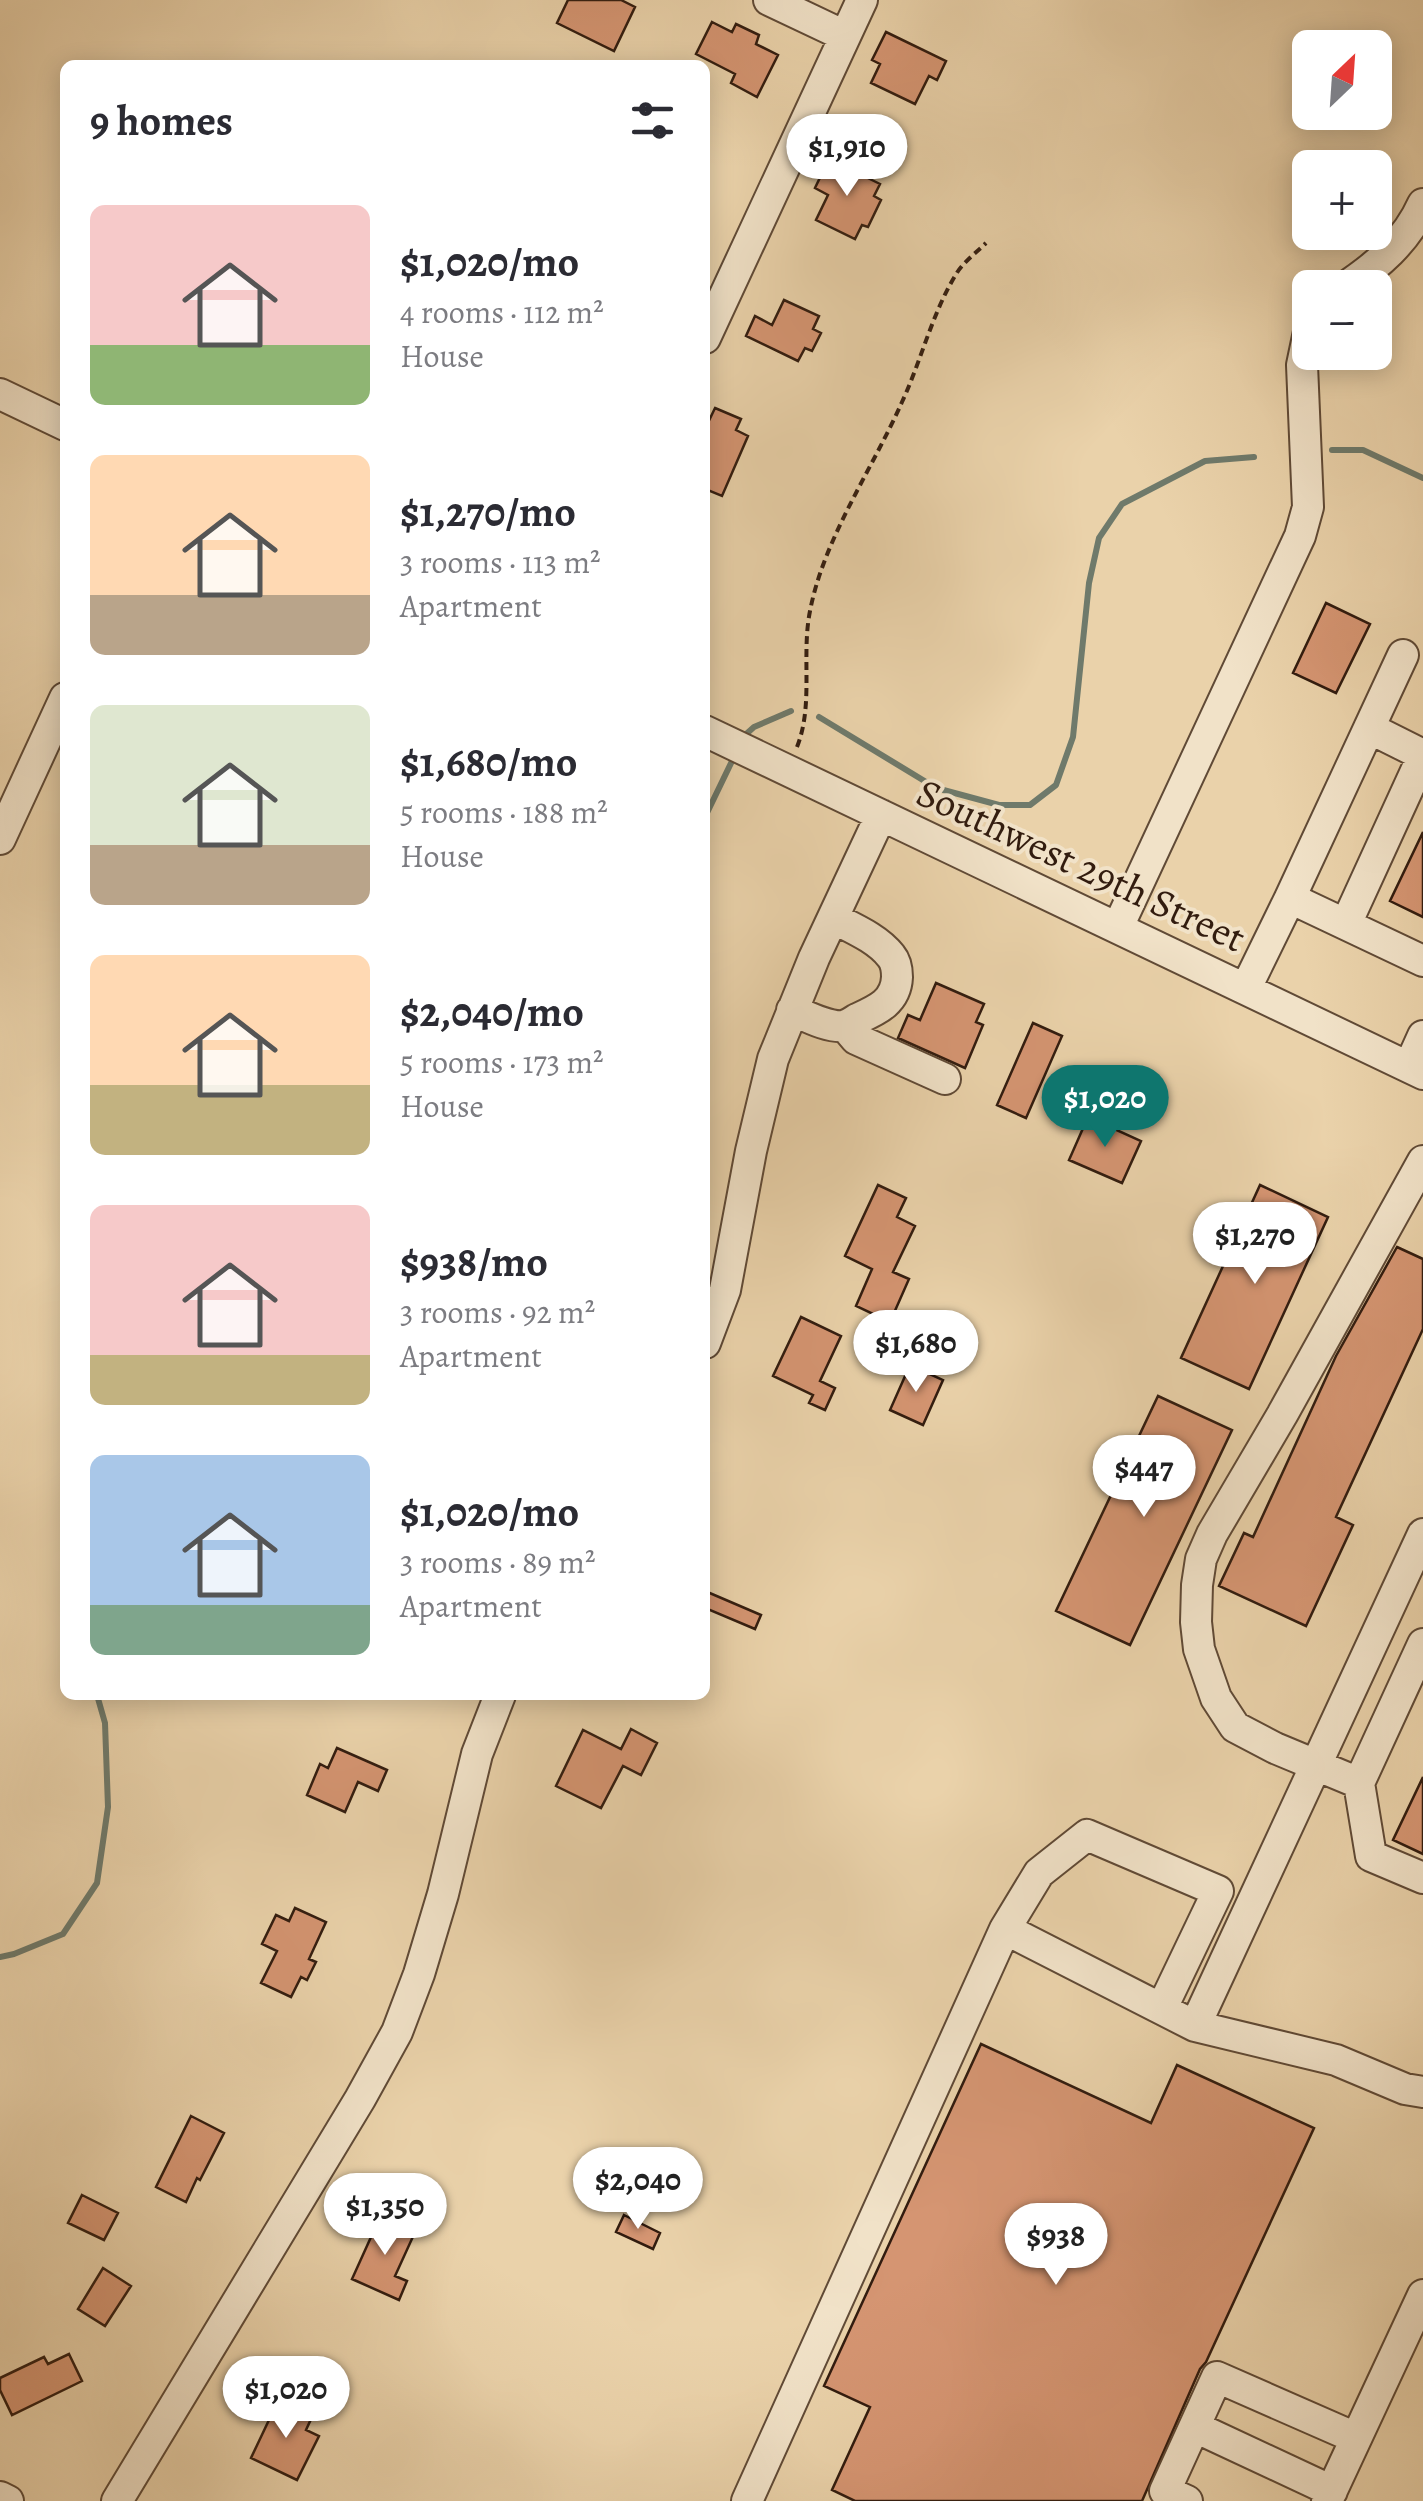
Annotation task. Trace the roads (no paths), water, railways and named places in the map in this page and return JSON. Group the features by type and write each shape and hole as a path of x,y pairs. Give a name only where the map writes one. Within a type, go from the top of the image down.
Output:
{"street":[{"path":"769,0 845,36"},
{"path":"710,327 862,0"},
{"path":"1370,270 1398,245 1423,204"},
{"path":"1118,927 1300,536 1308,507 1302,370"},
{"path":"0,394 60,423"},
{"path":"1246,988 1403,655"},
{"path":"0,839 60,709"},
{"path":"1346,924 1422,758 1421,754 1368,728"},
{"name":"Southwest 29th Street","path":"710,732 1416,1071"},
{"path":"710,1330 725,1290 764,1090 792,1010 881,815"},
{"path":"1290,898 1423,961"},
{"path":"792,1010 845,1026 875,1012 894,992 896,964 889,953 832,918"},
{"path":"845,1026 856,1039 946,1078"},
{"path":"1416,1071 1423,1036"},
{"path":"1359,1783 1235,1727 1216,1698 1199,1649 1197,1585 1212,1534 1423,1160"},
{"path":"1195,2026 1423,1534"},
{"path":"1423,1644 1359,1783 1372,1856 1423,1878"},
{"path":"117,2501 397,2032 419,1974 478,1754 498,1700"},
{"path":"747,2501 1005,1929 1039,1873 1087,1835 1218,1892 1162,2008"},
{"path":"1005,1929 1195,2026 1336,2060 1423,2092"},
{"path":"1194,2427 1330,2496 1423,2296"},
{"path":"1187,2501 1165,2491 1217,2377 1356,2438"},
{"path":"0,2497 8,2501"}],"waterway":[{"path":"1332,450 1363,450 1423,478"},
{"path":"819,717 936,788 999,805 1030,805 1056,785 1073,737 1089,583 1099,538 1122,504 1205,461 1254,457"},
{"path":"744,736 754,727 791,711"},
{"path":"710,807 733,759"},
{"path":"0,1957 63,1934 97,1883 108,1807 105,1723 98,1700"}]}
